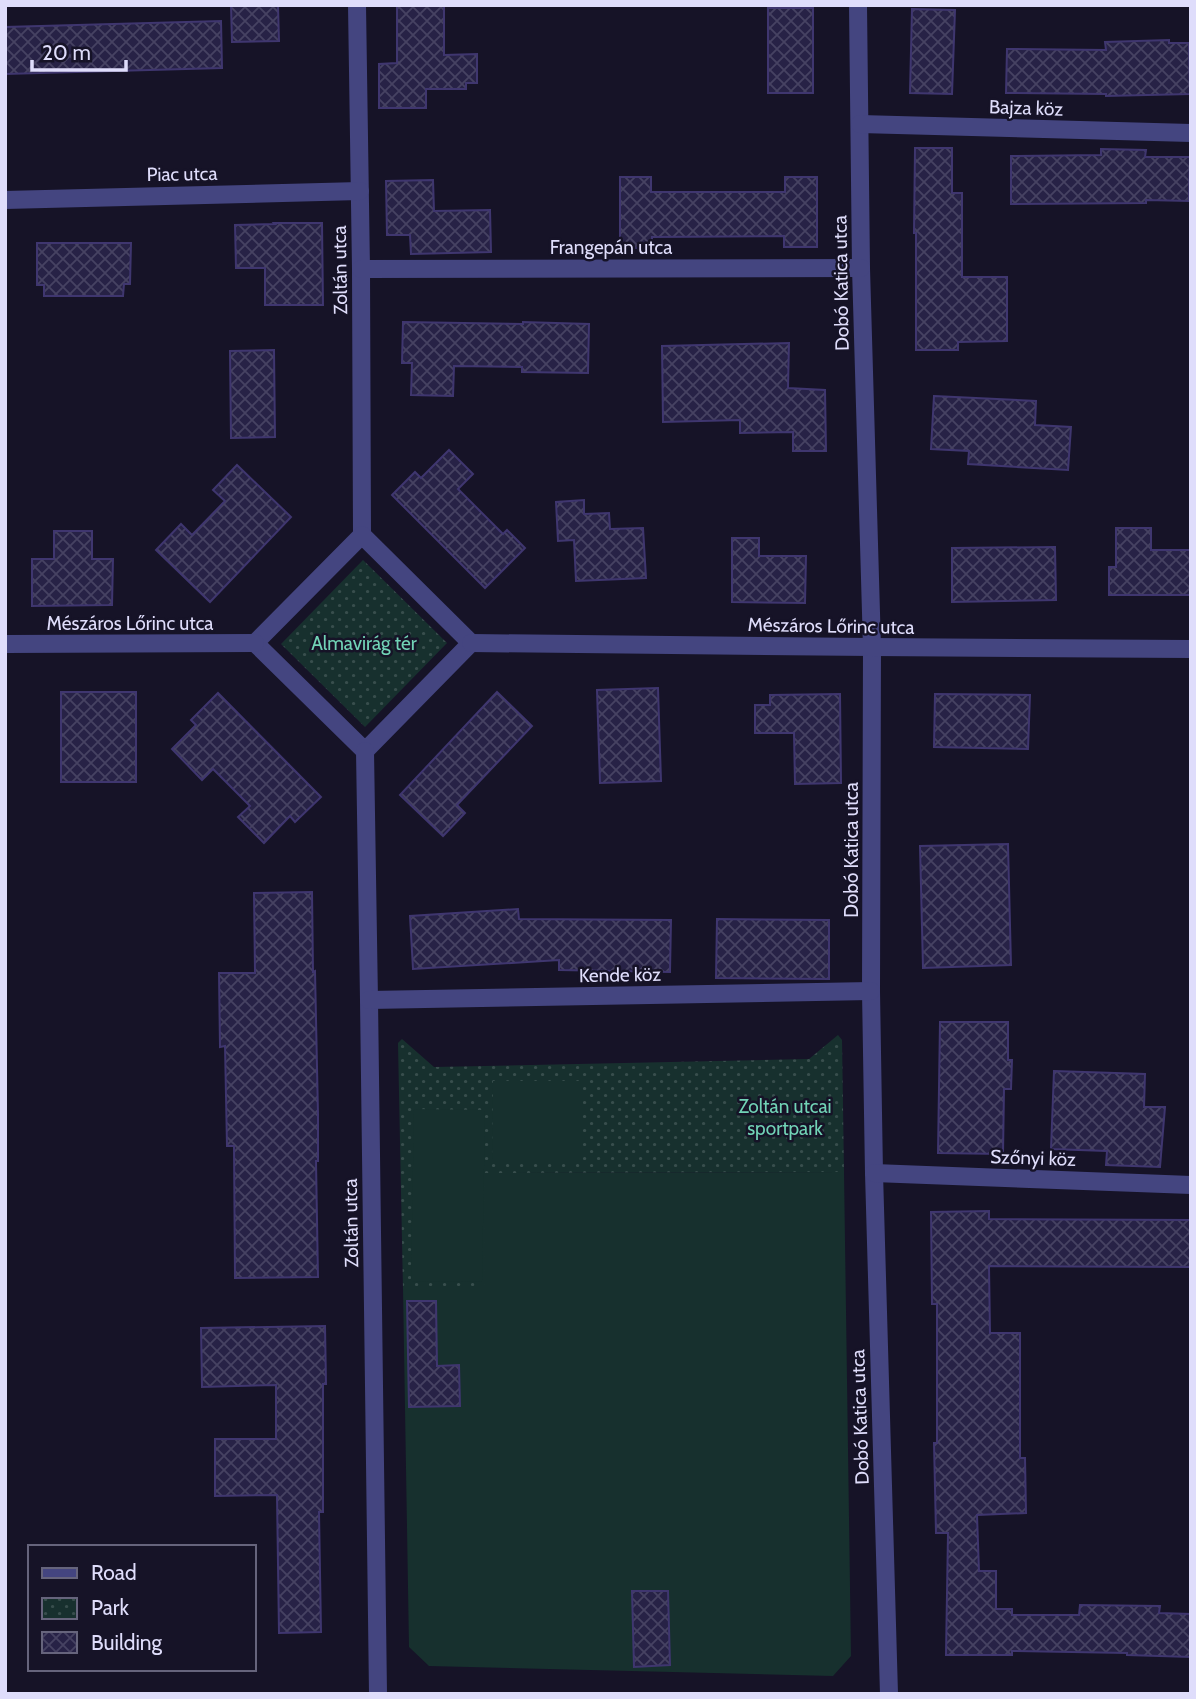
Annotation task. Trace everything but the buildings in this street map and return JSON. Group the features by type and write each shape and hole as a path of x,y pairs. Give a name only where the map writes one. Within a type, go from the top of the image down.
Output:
{"street":[{"name":"Zoltán utca","path":"356,5 362,535"},
{"name":"Dobó Katica utca","path":"858,5 861,268 872,647 871,991 874,1172 889,1694"},
{"name":"Bajza köz","path":"860,124 1191,133"},
{"name":"Piac utca","path":"5,200 360,191"},
{"name":"Frangepán utca","path":"361,269 861,268"},
{"path":"362,535 471,643 365,751 255,643 362,535"},
{"name":"Mészáros Lőrinc utca","path":"5,644 255,643"},
{"name":"Mészáros Lőrinc utca","path":"471,643 1191,649"},
{"name":"Zoltán utca","path":"365,751 378,1694"},
{"name":"Kende köz","path":"369,1000 871,991"},
{"name":"Szőnyi köz","path":"874,1172 1191,1185"}],"green space":[{"name":"Almavirág tér","path":"363,560 447,643 365,727 281,644"},
{"name":"Zoltán utcai sportpark","path":"838,1035 842,1040 844,1172 485,1173 485,1289 403,1289 398,1043 402,1039 434,1067 809,1059"},
{"path":"493,1081 582,1081 582,1161 492,1161"},
{"path":"414,1109 485,1110 482,1282 411,1281"},
{"path":"844,1172 851,1656 833,1676 429,1666 409,1647 403,1289 485,1289 485,1173"}]}
